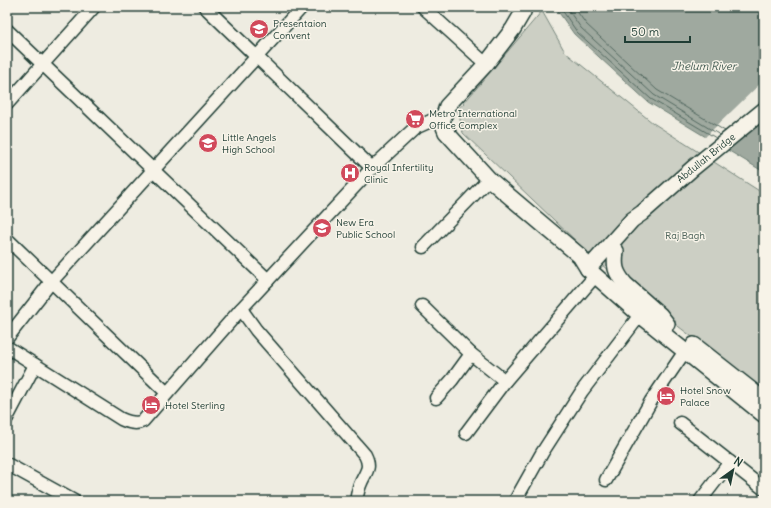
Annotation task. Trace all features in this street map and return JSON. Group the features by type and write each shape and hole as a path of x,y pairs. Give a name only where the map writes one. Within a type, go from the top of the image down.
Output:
{"main road":[{"path":"523,7 523,12 513,29 486,64 447,106 442,122 446,132 489,179 591,267 640,315 764,415"},
{"name":"Abdullah Bridge","path":"591,267 632,220 646,210 693,168 764,110"},
{"path":"591,267 616,251 638,225 646,210"},
{"path":"616,251 615,269 620,278 660,315 667,324"},
{"path":"591,267 764,400"}],"street":[{"path":"7,104 94,7"},
{"path":"205,7 372,168"},
{"path":"7,338 51,282 302,7"},
{"path":"423,7 486,64"},
{"path":"7,30 268,280"},
{"path":"7,348 127,422 136,423 143,421 241,309 372,168 414,128 444,115"},
{"path":"423,247 489,179"},
{"path":"7,239 167,394"},
{"path":"466,433 591,267"},
{"path":"422,306 471,354 505,381"},
{"path":"241,309 256,330 365,455 368,461 368,469 360,486 356,501"},
{"path":"516,501 542,453 582,391 640,315"},
{"path":"606,480 651,401 685,351"},
{"path":"436,398 452,380 471,354"},
{"path":"7,418 36,365"},
{"path":"680,423 764,489"},
{"path":"700,501 730,462"},
{"path":"7,464 74,501"}],"green space":[{"name":"Raj Bagh","path":"542,11 565,52 653,123 764,194 764,392 623,284 463,133 458,110"}],"water":[{"name":"Jhelum River","path":"555,7 764,7 764,172 648,102 574,34"}],"pier":[{"path":"764,80 764,105 720,148 704,138"}],"place":[{"name":"Presentaion Convent","path":"259,29"},
{"name":"Metro International Office Complex","path":"415,119"},
{"name":"Little Angels High School","path":"208,143"},
{"name":"Royal Infertility Clinic","path":"350,173"},
{"name":"New Era Public School","path":"322,228"},
{"name":"Hotel Snow Palace","path":"666,396"},
{"name":"Hotel Sterling","path":"151,405"}]}
